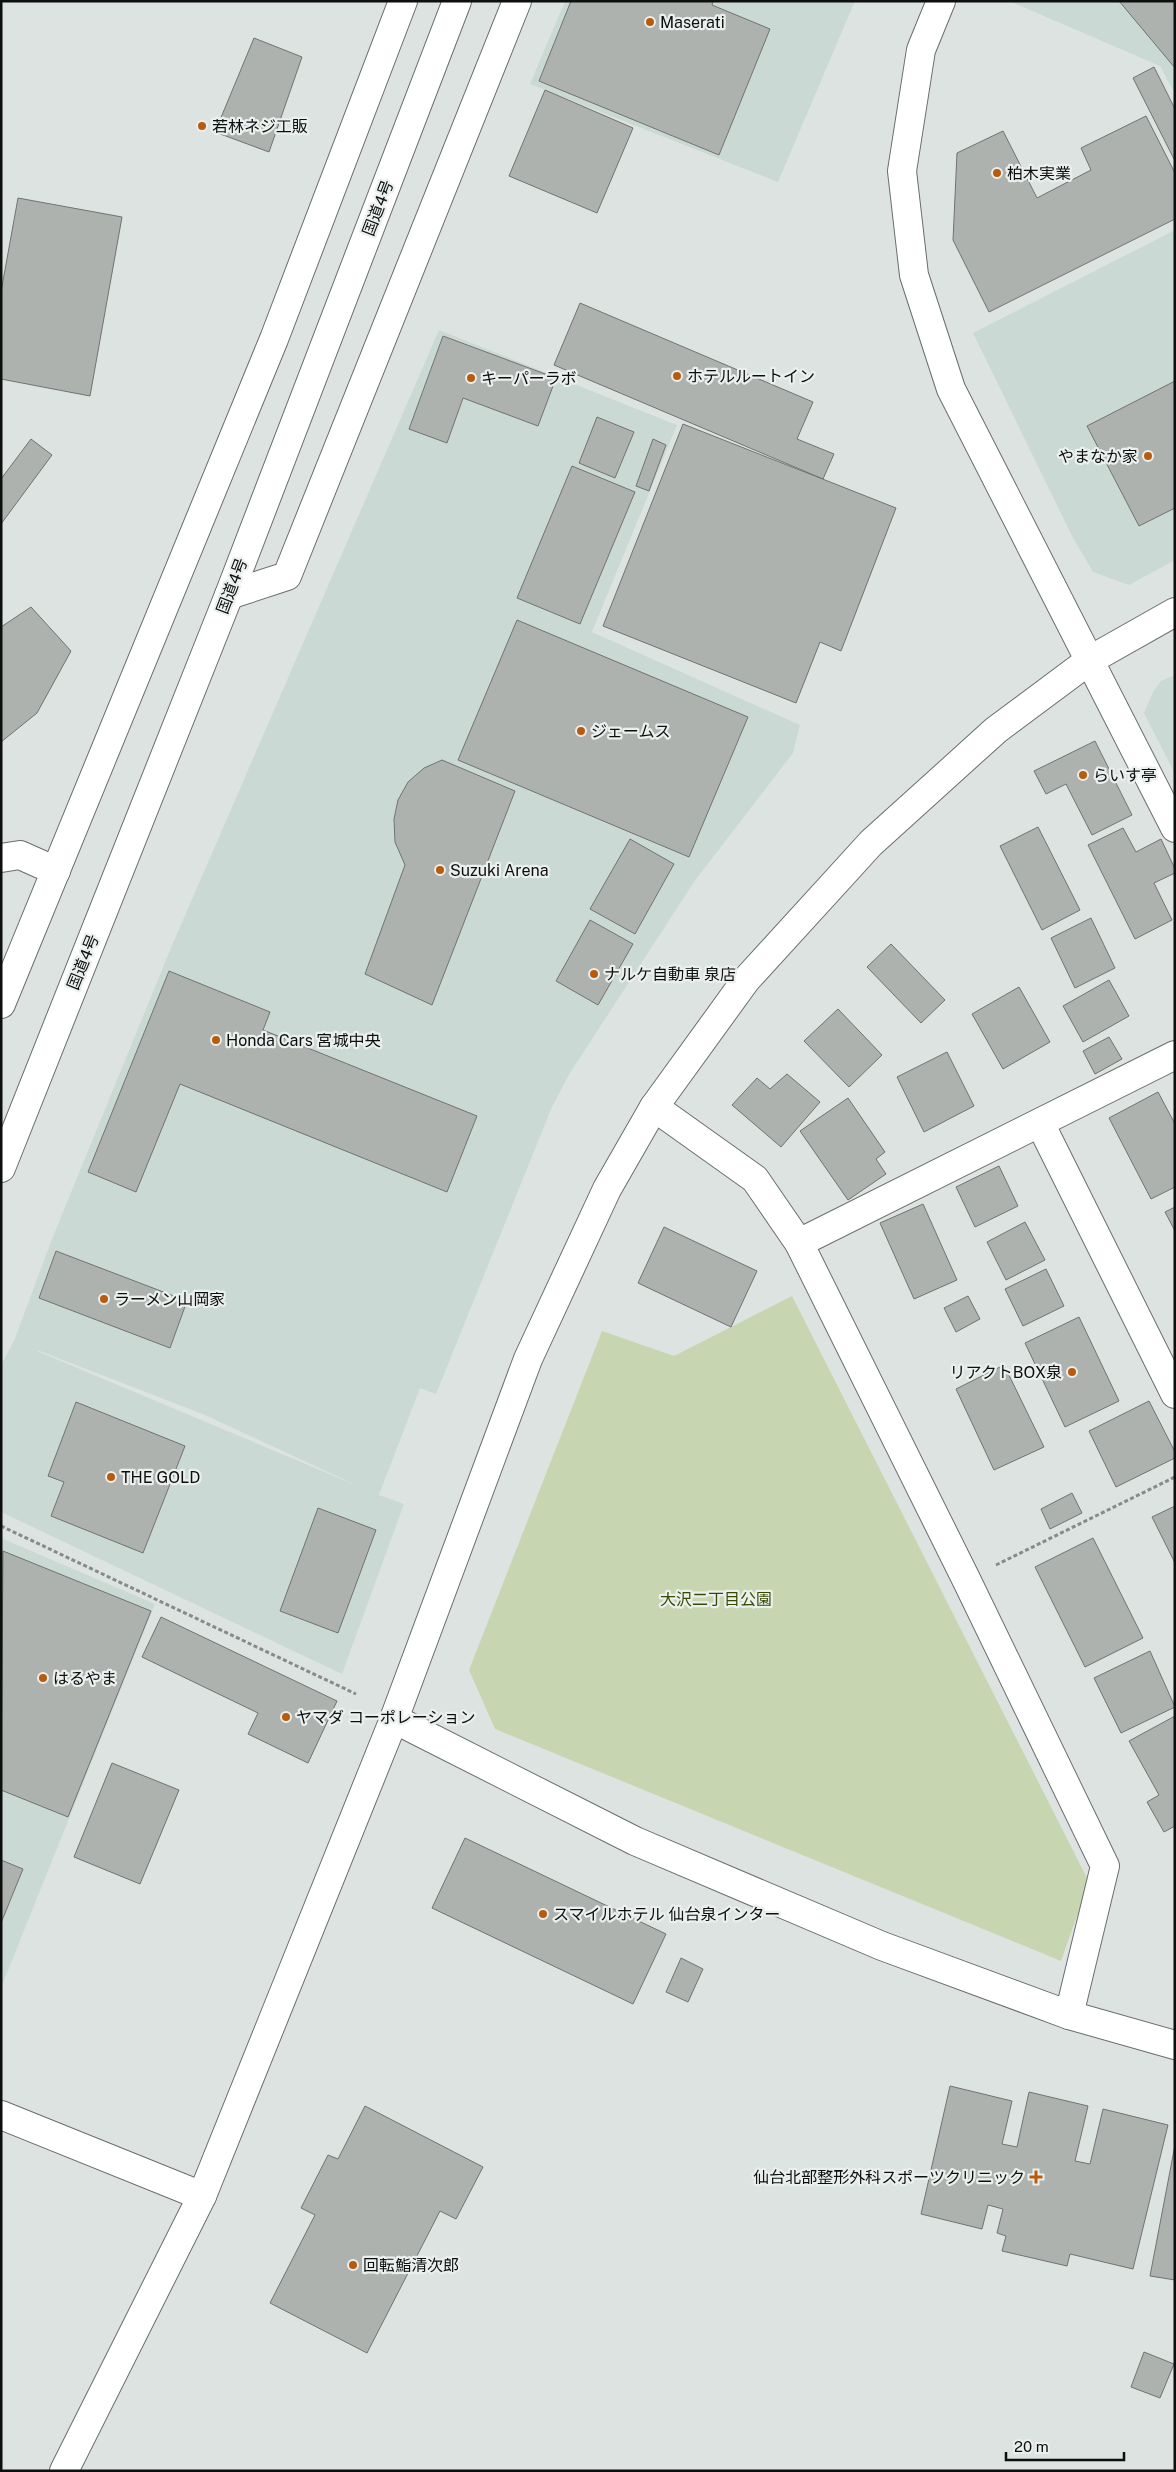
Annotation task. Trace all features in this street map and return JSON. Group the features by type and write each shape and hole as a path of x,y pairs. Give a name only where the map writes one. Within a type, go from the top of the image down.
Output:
{"main road":[{"path":"1,1004 274,339 403,1"},
{"name":"国道4号","path":"1,1168 229,595 457,1"},
{"path":"229,595 287,576 517,1"},
{"path":"941,1 921,50 902,171 914,275 951,389 1175,828"},
{"path":"64,2471 202,2196 394,1719 528,1359 607,1189 654,1107 746,980 871,843 996,730 1090,660 1175,612"},
{"path":"1,858 20,855 56,871"},
{"path":"798,1243 1175,1056"},
{"path":"654,1107 755,1179 798,1243 966,1580 1105,1866 1069,2015"},
{"path":"1040,1123 1175,1394"},
{"path":"394,1719 634,1841 882,1946 1069,2015 1175,2045"},
{"path":"1,2116 202,2196"}],"path":[{"path":"966,1580 1175,1477"},
{"path":"1,1526 356,1694"}],"shaded area":[{"path":"565,1 855,1 778,182 530,84"},
{"path":"1009,1 1175,1 1175,94 1160,66"},
{"path":"1175,230 1175,560 1129,585 1093,572 1072,536 973,333"},
{"path":"439,330 677,425 592,632 800,725 793,753 694,882 570,1073 552,1107 436,1394 420,1388 379,1495 404,1504 342,1674 1,1512 1,1365 14,1341 52,1239 173,943","holes":["37,1350 205,1415 358,1486"]},
{"path":"1175,675 1175,774 1144,713 1153,692 1161,681"},
{"path":"1,1538 155,1604 1,1988"}],"green space":[{"name":"大沢二丁目公園","path":"792,1296 1089,1882 1061,1961 495,1729 469,1670 602,1331 674,1356"}],"building":[{"path":"571,1 713,1 712,5 770,29 719,155 539,81"},
{"path":"1119,1 1175,1 1175,68"},
{"path":"254,38 302,57 269,152 215,132"},
{"path":"1154,67 1175,109 1175,161 1133,78"},
{"path":"545,90 633,128 597,213 509,176"},
{"path":"1146,116 1175,173 1175,219 989,312 953,240 957,153 1003,131 1037,198 1091,170 1081,148"},
{"path":"18,198 122,217 90,396 1,379 1,292"},
{"path":"580,303 813,402 797,439 834,454 823,479 554,365"},
{"path":"443,336 556,378 538,426 463,398 447,443 409,429"},
{"path":"1175,381 1175,508 1139,526 1087,426"},
{"path":"597,417 634,432 615,478 579,463"},
{"path":"683,424 896,508 841,651 820,642 796,703 603,626"},
{"path":"31,439 52,455 1,524 1,479"},
{"path":"653,439 666,445 649,491 636,486"},
{"path":"572,466 635,492 580,624 517,598"},
{"path":"31,607 71,651 37,713 1,742 1,627"},
{"path":"517,620 748,717 689,857 458,760"},
{"path":"1095,741 1132,815 1092,835 1066,784 1046,794 1034,771"},
{"path":"442,760 515,791 432,1005 365,974 405,865 395,842 394,819 398,800 408,782 424,768"},
{"path":"1038,827 1080,910 1042,930 1000,846"},
{"path":"1123,828 1136,852 1161,839 1175,869 1175,873 1154,883 1172,920 1135,939 1088,845"},
{"path":"630,839 674,864 635,934 590,909"},
{"path":"1091,918 1115,968 1075,988 1051,938"},
{"path":"590,920 633,944 598,1005 556,981"},
{"path":"891,944 945,1000 921,1023 867,967"},
{"path":"169,971 270,1012 263,1030 477,1116 447,1192 180,1084 136,1192 88,1172"},
{"path":"1109,980 1129,1016 1083,1042 1063,1006"},
{"path":"1019,987 1050,1042 1003,1069 972,1014"},
{"path":"838,1009 882,1055 849,1087 804,1041"},
{"path":"1109,1037 1122,1059 1095,1074 1083,1051"},
{"path":"947,1052 974,1106 924,1132 897,1077"},
{"path":"787,1074 820,1102 781,1147 732,1105 757,1078 770,1089"},
{"path":"1158,1092 1175,1124 1175,1187 1151,1199 1109,1118"},
{"path":"848,1098 885,1152 876,1159 886,1174 848,1200 800,1131"},
{"path":"999,1166 1018,1206 975,1227 956,1187"},
{"path":"923,1204 957,1280 914,1299 880,1223"},
{"path":"1175,1207 1175,1231 1165,1212"},
{"path":"1025,1222 1045,1260 1006,1280 987,1242"},
{"path":"664,1227 757,1271 731,1327 638,1283"},
{"path":"56,1251 187,1301 170,1348 39,1298"},
{"path":"1046,1269 1064,1306 1023,1326 1005,1289"},
{"path":"968,1296 980,1319 956,1332 944,1308"},
{"name":"リアクトBOX泉","path":"1079,1317 1119,1401 1065,1427 1025,1343"},
{"path":"1004,1365 1044,1447 994,1470 956,1389"},
{"path":"1149,1401 1175,1452 1175,1458 1116,1487 1089,1431"},
{"path":"76,1402 185,1446 143,1553 51,1516 64,1482 48,1476"},
{"path":"1072,1493 1082,1513 1050,1529 1041,1509"},
{"path":"1175,1506 1175,1563 1152,1517"},
{"path":"318,1508 376,1530 338,1633 280,1611"},
{"path":"1093,1538 1143,1638 1085,1667 1035,1567"},
{"path":"3,1551 151,1611 68,1817 1,1790"},
{"path":"161,1617 337,1701 308,1763 248,1734 258,1713 142,1657"},
{"path":"1150,1651 1175,1707 1121,1733 1094,1678"},
{"path":"1175,1716 1175,1826 1164,1832 1147,1802 1159,1795 1129,1741"},
{"path":"112,1763 179,1790 140,1884 74,1857"},
{"path":"465,1838 666,1934 633,2004 432,1908"},
{"path":"1,1860 23,1869 1,1923"},
{"path":"681,1958 703,1969 688,2002 666,1992"},
{"path":"950,2086 1012,2101 1002,2144 1017,2147 1029,2092 1088,2106 1075,2161 1090,2164 1103,2109 1168,2125 1133,2269 1070,2254 1067,2266 1002,2251 1006,2236 997,2233 1003,2209 988,2205 982,2229 921,2214"},
{"path":"365,2106 483,2167 456,2219 440,2211 367,2353 270,2303 315,2215 301,2208 328,2155 338,2159"},
{"path":"1175,2145 1175,2280 1150,2276"},
{"path":"1144,2352 1174,2364 1160,2398 1131,2387"}],"place":[{"name":"Maserati","path":"650,22"},
{"name":"若林ネジ工販","path":"202,126"},
{"name":"柏木実業","path":"997,173"},
{"name":"ホテルルートイン","path":"677,376"},
{"name":"キーパーラボ","path":"471,378"},
{"name":"やまなか家","path":"1148,456"},
{"name":"ジェームス","path":"581,731"},
{"name":"らいす亭","path":"1083,775"},
{"name":"Suzuki Arena","path":"440,870"},
{"name":"ナルケ自動車 泉店","path":"594,974"},
{"name":"Honda Cars 宮城中央","path":"216,1040"},
{"name":"ラーメン山岡家","path":"104,1299"},
{"name":"リアクトBOX泉","path":"1072,1372"},
{"name":"THE GOLD","path":"111,1477"},
{"name":"はるやま","path":"43,1678"},
{"name":"ヤマダ コーポレーション","path":"286,1717"},
{"name":"スマイルホテル 仙台泉インター","path":"543,1914"},
{"name":"仙台北部整形外科スポーツクリニック","path":"1036,2177"},
{"name":"回転鮨清次郎","path":"353,2265"}]}
